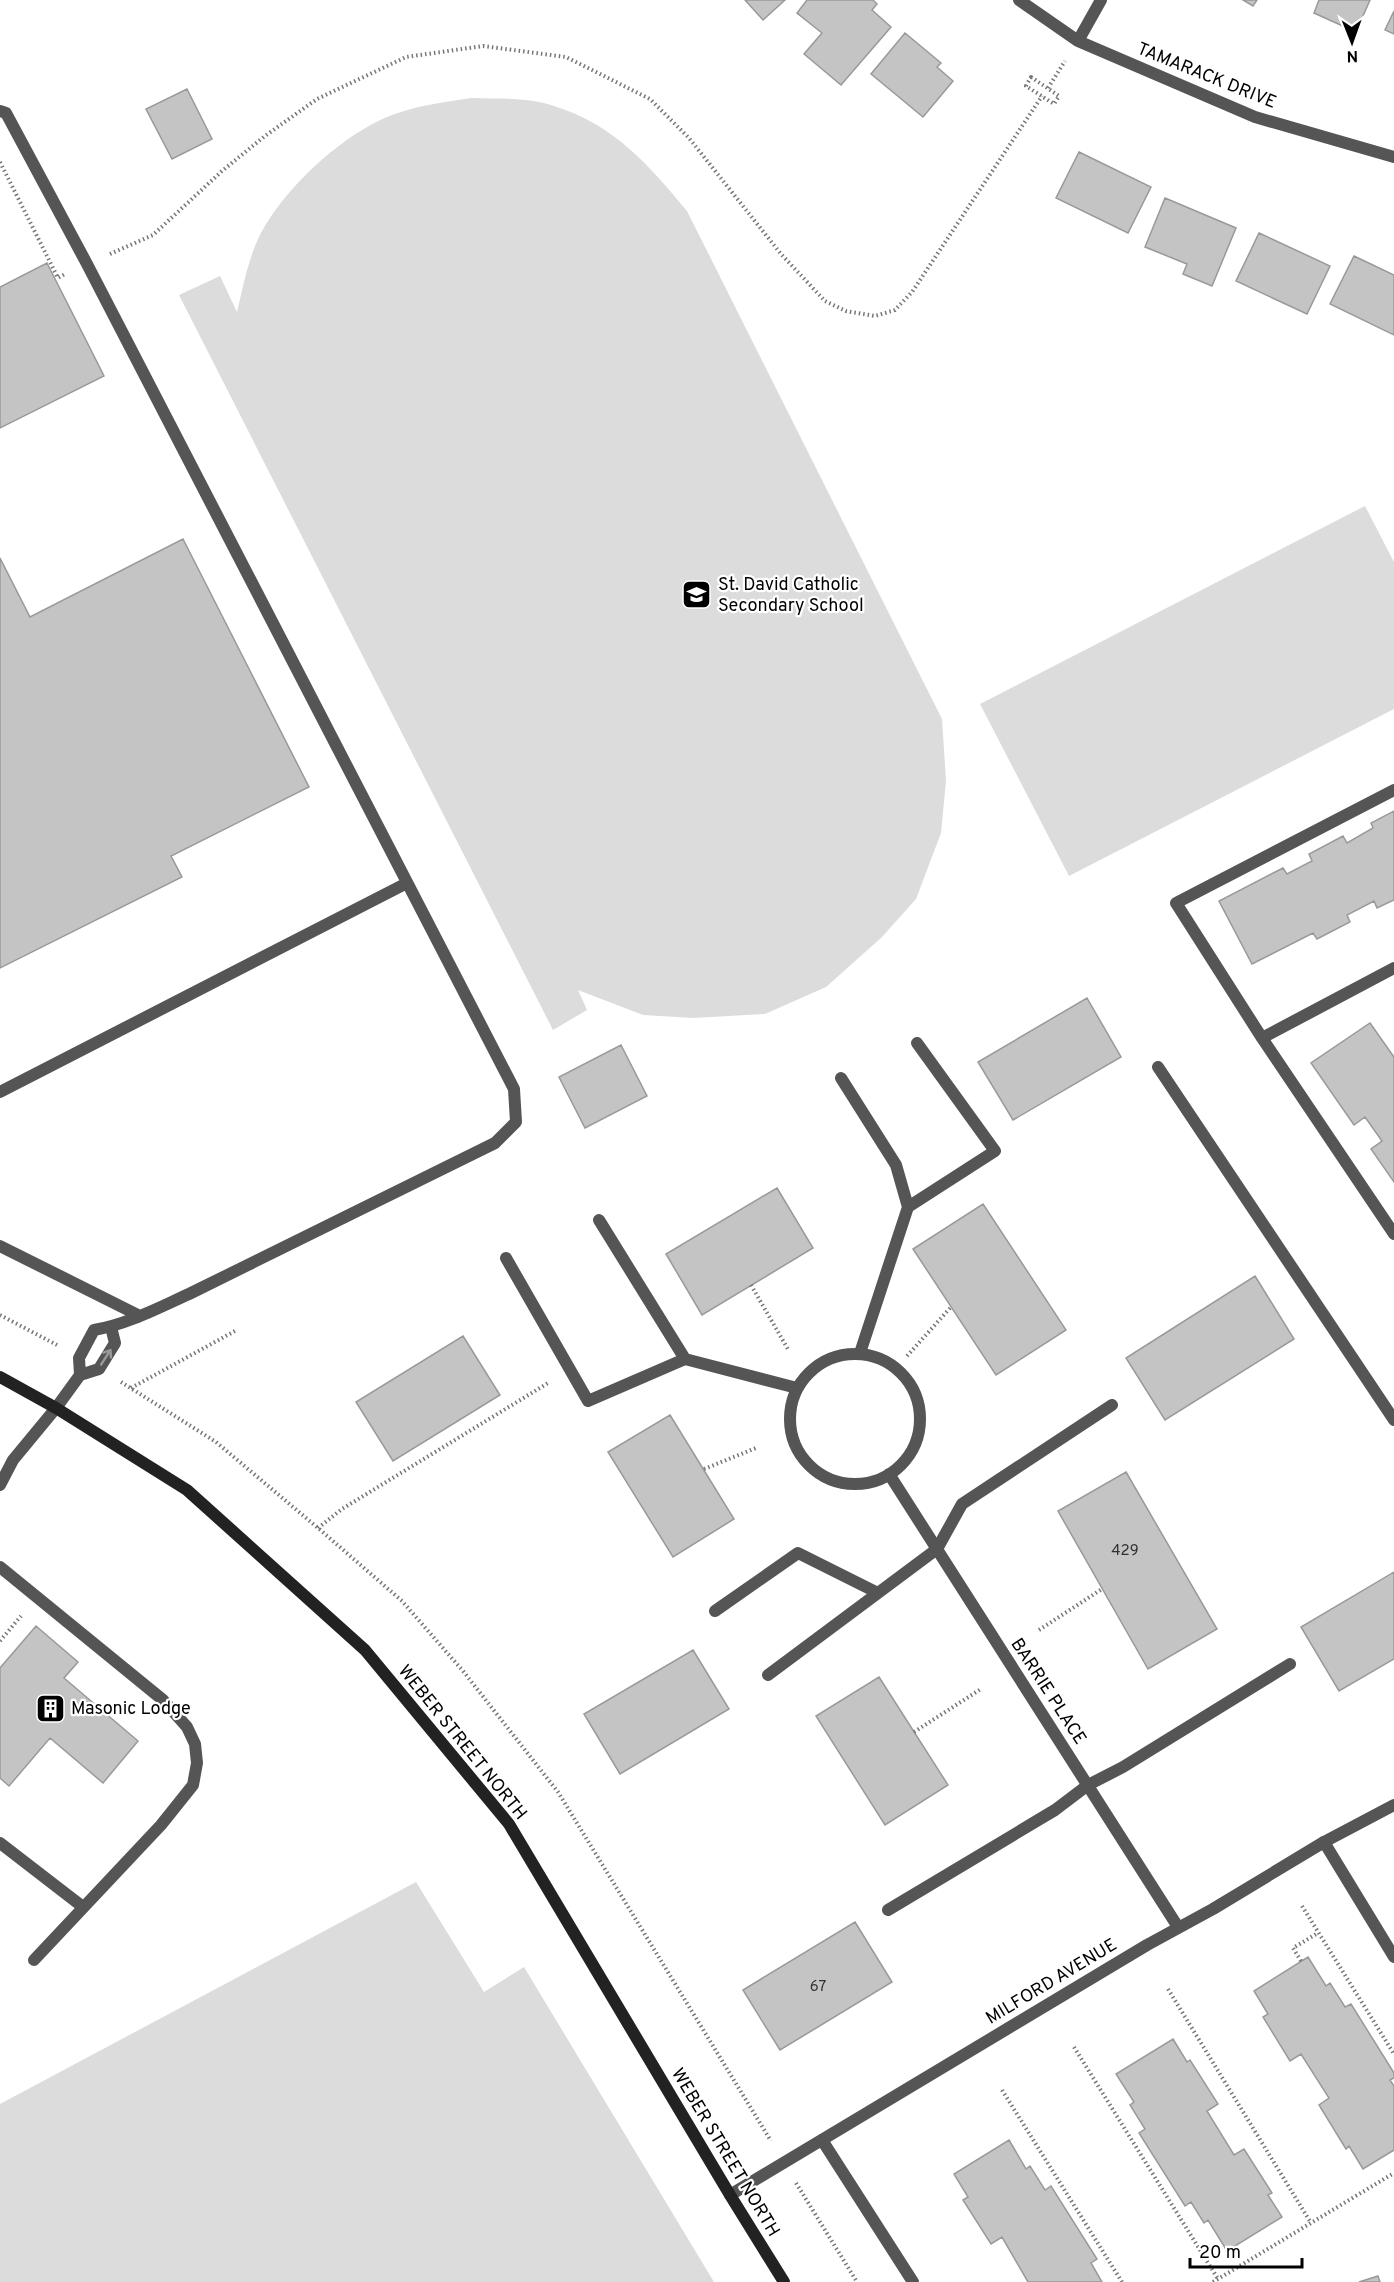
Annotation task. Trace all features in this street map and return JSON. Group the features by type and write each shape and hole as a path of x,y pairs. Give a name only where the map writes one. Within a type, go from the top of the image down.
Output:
{"main road":[{"name":"WEBER STREET NORTH","path":"0,1377 56,1408 187,1490 365,1650 509,1824 784,2282"}],"street":[{"name":"TAMARACK DRIVE","path":"1019,0 1078,41 1255,117 1394,157"},
{"path":"1078,41 1101,0"},
{"path":"0,111 6,113 87,264 514,1089 516,1122 495,1143 140,1316 111,1327 94,1330 79,1358 80,1375"},
{"path":"1394,790 1176,903 1262,1038 1394,1234"},
{"path":"0,1092 407,883"},
{"path":"1262,1038 1394,968"},
{"path":"908,1207 994,1151 918,1043"},
{"path":"1158,1067 1394,1420"},
{"path":"841,1078 896,1165 908,1207 860,1353"},
{"path":"599,1220 685,1359"},
{"path":"0,1246 140,1316"},
{"path":"506,1258 588,1401 685,1359 797,1388"},
{"path":"0,1485 13,1460 80,1375 99,1369 115,1343 111,1327"},
{"path":"860,1353 887,1362 908,1381 918,1401 920,1423 917,1439 907,1460 890,1474 874,1481 852,1484 830,1479 802,1458 792,1437 790,1410 797,1388 817,1366 837,1356 860,1353"},
{"path":"768,1675 937,1549 962,1504 1112,1405"},
{"name":"BARRIE PLACE","path":"890,1474 1178,1927"},
{"path":"715,1611 798,1553 878,1593"},
{"path":"0,1567 163,1700 187,1727 195,1744 197,1763 193,1785 161,1825 34,1960"},
{"path":"888,1910 1055,1810 1089,1785 1123,1767 1290,1664"},
{"name":"MILFORD AVENUE","path":"730,2195 1178,1927 1394,1804"},
{"path":"1324,1842 1394,1957"},
{"path":"0,1843 83,1907"},
{"path":"822,2140 913,2282"}],"path":[{"path":"0,162 58,278 153,235 222,171 316,99 406,57 483,46 566,57 650,99 689,138 781,254 825,301 846,311 875,316 895,310 912,292 1042,96"},
{"path":"1031,77 1059,96 1054,104 1042,96 1026,86 1031,77"},
{"path":"751,1285 789,1352"},
{"path":"907,1356 951,1307"},
{"path":"131,1388 235,1331"},
{"path":"318,1528 342,1509 534,1392"},
{"path":"704,1469 756,1448"},
{"path":"1039,1630 1102,1589"},
{"path":"0,1641 37,1597"},
{"path":"914,1732 981,1689"},
{"path":"1302,1906 1394,2054"},
{"path":"1301,1961 1293,1948 1318,1933"},
{"path":"1168,1989 1311,2223"},
{"path":"1074,2047 1216,2281 1394,2173"},
{"path":"1002,2090 1122,2282"},
{"path":"801,2192 857,2282"}],"shaded area":[{"path":"471,98 534,101 575,114 612,135 628,148 644,162 687,211 942,719 946,781 941,833 916,899 882,937 826,987 765,1014 693,1018 643,1015 578,990 587,1010 553,1030 179,295 220,276 237,312 249,264 259,237 283,200 317,164 336,148 375,122 423,106"},
{"path":"1365,506 1394,562 1394,709 1069,876 980,704"},
{"path":"416,1882 484,1992 524,1967 714,2282 0,2282 0,2104"}],"building":[{"path":"745,0 785,0 763,20"},
{"path":"807,0 873,0 877,4 872,10 891,27 841,85 804,54 822,33 797,13"},
{"path":"1243,0 1257,0 1253,6"},
{"path":"1319,0 1370,0 1356,32 1314,13"},
{"path":"1394,11 1394,34 1385,30"},
{"path":"905,33 941,63 937,67 953,81 923,117 871,74"},
{"path":"187,89 212,139 172,159 146,109"},
{"path":"1079,152 1151,187 1128,233 1056,198"},
{"path":"1165,198 1236,228 1212,286 1183,274 1187,264 1145,247"},
{"path":"1259,233 1330,266 1307,314 1236,281"},
{"path":"1354,256 1394,275 1394,335 1330,304"},
{"path":"47,263 104,376 0,428 0,287"},
{"path":"183,539 309,787 171,856 182,877 0,968 0,558 30,617"},
{"path":"1394,811 1394,900 1377,908 1374,901 1347,915 1350,922 1317,939 1313,933 1252,964 1219,901 1283,868 1287,874 1312,861 1309,854 1343,836 1347,843 1373,828 1371,823"},
{"path":"1087,998 1121,1057 1013,1120 978,1062"},
{"path":"1370,1023 1394,1057 1394,1182 1371,1149 1382,1141 1365,1117 1354,1125 1311,1063"},
{"path":"621,1045 647,1096 585,1128 559,1077"},
{"path":"777,1188 813,1248 702,1315 666,1254"},
{"path":"983,1204 1066,1330 996,1375 913,1249"},
{"path":"1255,1276 1294,1339 1165,1420 1126,1358"},
{"path":"463,1336 500,1395 393,1461 356,1402"},
{"path":"670,1415 734,1519 673,1557 608,1452"},
{"path":"1126,1472 1217,1629 1148,1669 1058,1511"},
{"path":"1394,1572 1394,1659 1339,1691 1301,1627"},
{"name":"Masonic Lodge","path":"36,1626 78,1662 64,1678 138,1741 103,1783 50,1738 9,1786 0,1778 0,1668"},
{"path":"693,1650 729,1709 620,1774 584,1714"},
{"path":"879,1677 948,1785 885,1825 816,1716"},
{"path":"855,1922 892,1982 780,2050 743,1990"},
{"path":"1308,1957 1326,1986 1330,1983 1345,2007 1351,2004 1394,2073 1394,2078 1390,2080 1394,2086 1394,2150 1363,2169 1349,2146 1346,2149 1319,2105 1329,2098 1301,2054 1290,2061 1263,2017 1268,2014 1254,1991"},
{"path":"1173,2039 1187,2062 1190,2060 1218,2104 1207,2111 1234,2155 1244,2149 1272,2193 1268,2195 1282,2217 1227,2251 1208,2220 1204,2223 1191,2202 1185,2206 1139,2133 1145,2129 1130,2105 1134,2102 1116,2074"},
{"path":"1009,2140 1026,2169 1030,2166 1045,2190 1051,2186 1097,2259 1091,2263 1102,2282 1028,2282 1002,2237 991,2244 963,2200 968,2197 954,2174"},
{"path":"1378,2276 1380,2282 1359,2282"}],"place":[{"name":"St. David Catholic Secondary School","path":"697,594"},
{"name":"Masonic Lodge","path":"50,1708"}]}
